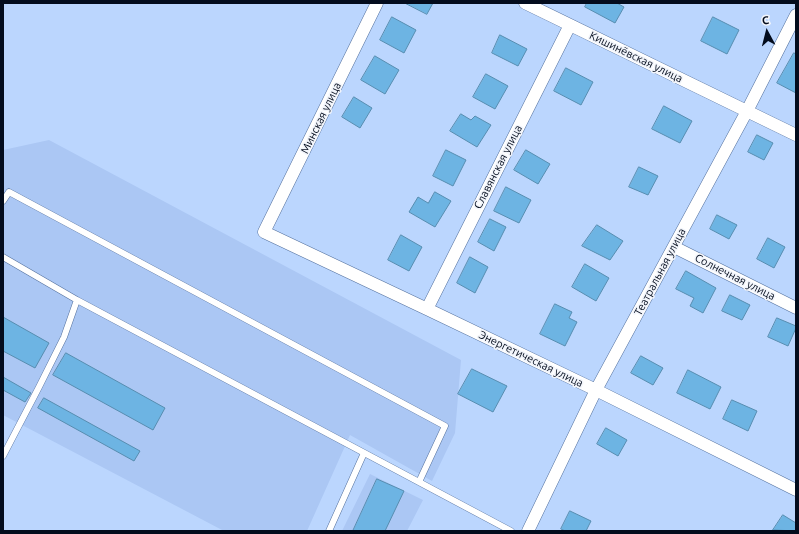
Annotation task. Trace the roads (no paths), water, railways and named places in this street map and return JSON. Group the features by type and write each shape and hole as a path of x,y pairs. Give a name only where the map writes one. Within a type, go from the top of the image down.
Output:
{"street":[{"name":"Минская улица","path":"264,232 377,3"},
{"name":"Кишинёвская улица","path":"525,3 796,135"},
{"name":"Театральная улица","path":"528,531 596,390 674,247 796,15"},
{"name":"Славянская улица","path":"427,309 570,25"},
{"name":"Энергетическая улица","path":"264,232 596,390 796,490"},
{"name":"Солнечная улица","path":"674,247 796,308"}],"lane":[{"path":"3,201 9,192 445,426 419,482"},
{"path":"3,257 77,300 511,531"},
{"path":"3,456 64,337 77,300"},
{"path":"330,531 364,453"}]}
